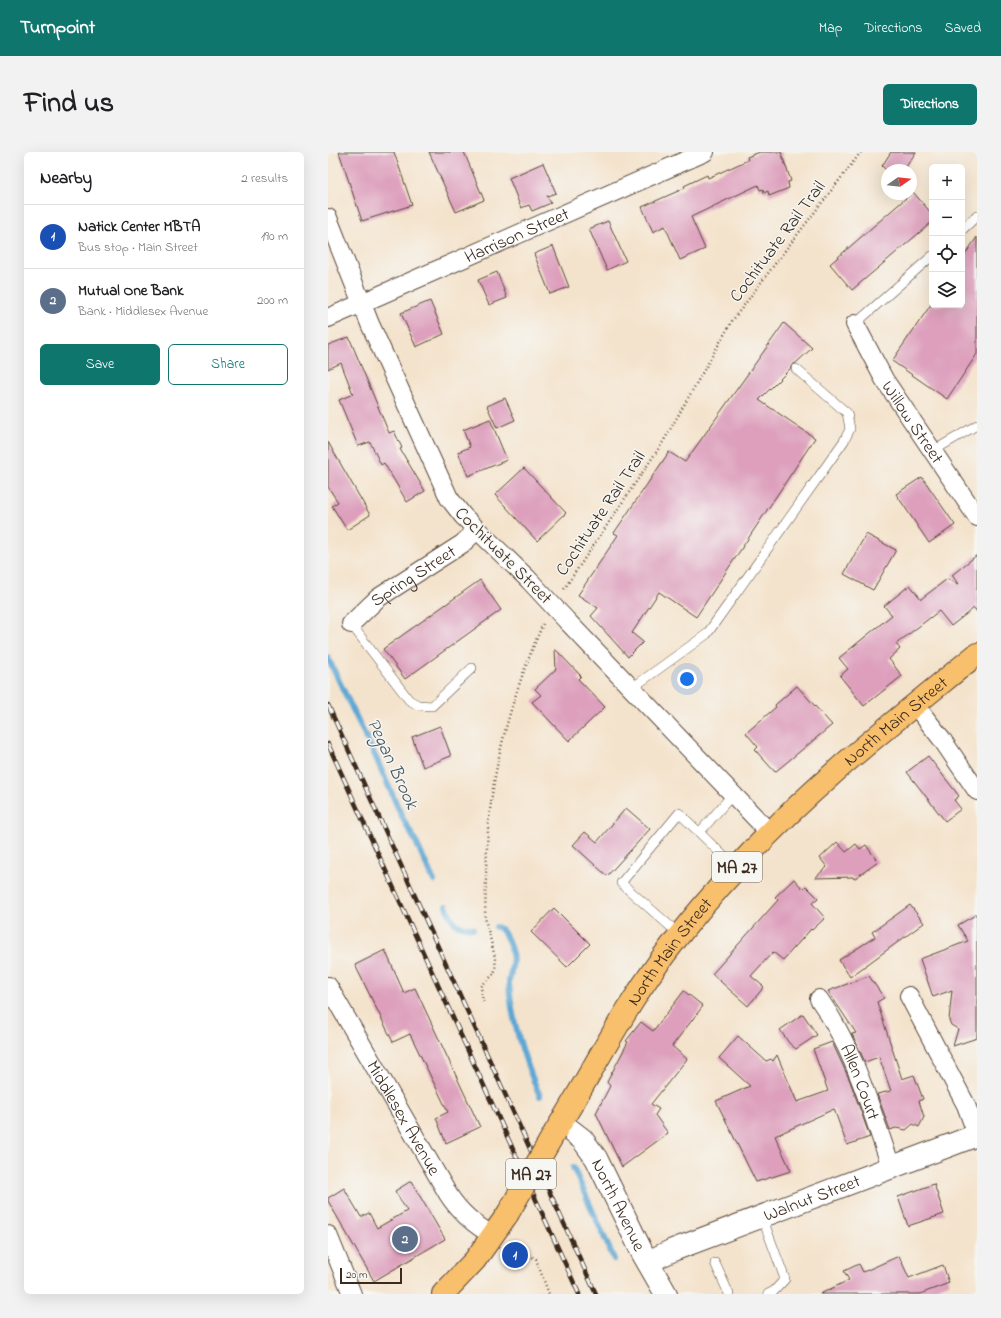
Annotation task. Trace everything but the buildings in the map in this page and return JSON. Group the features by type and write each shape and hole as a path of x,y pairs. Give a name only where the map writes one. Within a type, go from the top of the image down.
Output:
{"main road":[{"name":"North Main Street","path":"494,1236 630,1006 680,935 736,868 770,833 832,776 977,654"},
{"name":"MA 27","path":"443,1294 466,1271 494,1236"}],"street":[{"name":"Harrison Street","path":"328,318 705,152"},
{"name":"Cochituate Street","path":"328,218 362,304 449,498 455,508 528,579 770,833"},
{"name":"Willow Street","path":"855,324 884,379 977,517"},
{"name":"Spring Street","path":"351,624 378,598 462,544 477,530"},
{"path":"915,705 941,738 977,791"},
{"name":"Middlesex Avenue","path":"328,986 455,1206 470,1221 494,1236"},
{"path":"909,996 963,1100 977,1135"},
{"name":"Allen Court","path":"819,999 832,1018 850,1053 892,1168"},
{"name":"North Avenue","path":"558,1128 582,1140 589,1148 666,1294"},
{"name":"Walnut Street","path":"648,1262 673,1250 977,1135"},
{"path":"328,1235 352,1294"}],"lane":[{"path":"965,227 977,216"},
{"path":"855,324 929,259"},
{"path":"632,688 707,634 844,441 850,429 847,414 796,369"},
{"path":"933,451 973,432 977,425"},
{"path":"351,624 409,700 418,705 432,706 472,668"},
{"path":"700,832 733,794"},
{"path":"680,935 621,884 679,813 736,868"},
{"path":"762,1217 785,1279 774,1291 768,1294"},
{"path":"715,1263 729,1294"}],"path":[{"name":"Cochituate Rail Trail","path":"563,591 663,442 732,321 861,152"},
{"path":"483,1002 481,987 493,974 496,964 486,925 486,915 488,830 496,773 511,712 543,623"},
{"path":"494,1236 536,1259 549,1294"}],"waterway":[{"name":"Pegan Brook","path":"328,658 377,760 403,819 416,842 434,881"},
{"name":"Pegan Brook","path":"446,906 455,923 462,927 473,928"},
{"name":"Pegan Brook","path":"496,927 499,928 504,934 512,954 513,962 509,984 513,1013 524,1055 540,1096"},
{"name":"Pegan Brook","path":"573,1167 614,1259"}],"railway":[{"path":"328,705 596,1294"},
{"path":"328,744 579,1294"}],"place":[{"name":"Mutual One Bank","path":"405,1239"},
{"name":"Natick Center MBTA","path":"515,1255"}]}
